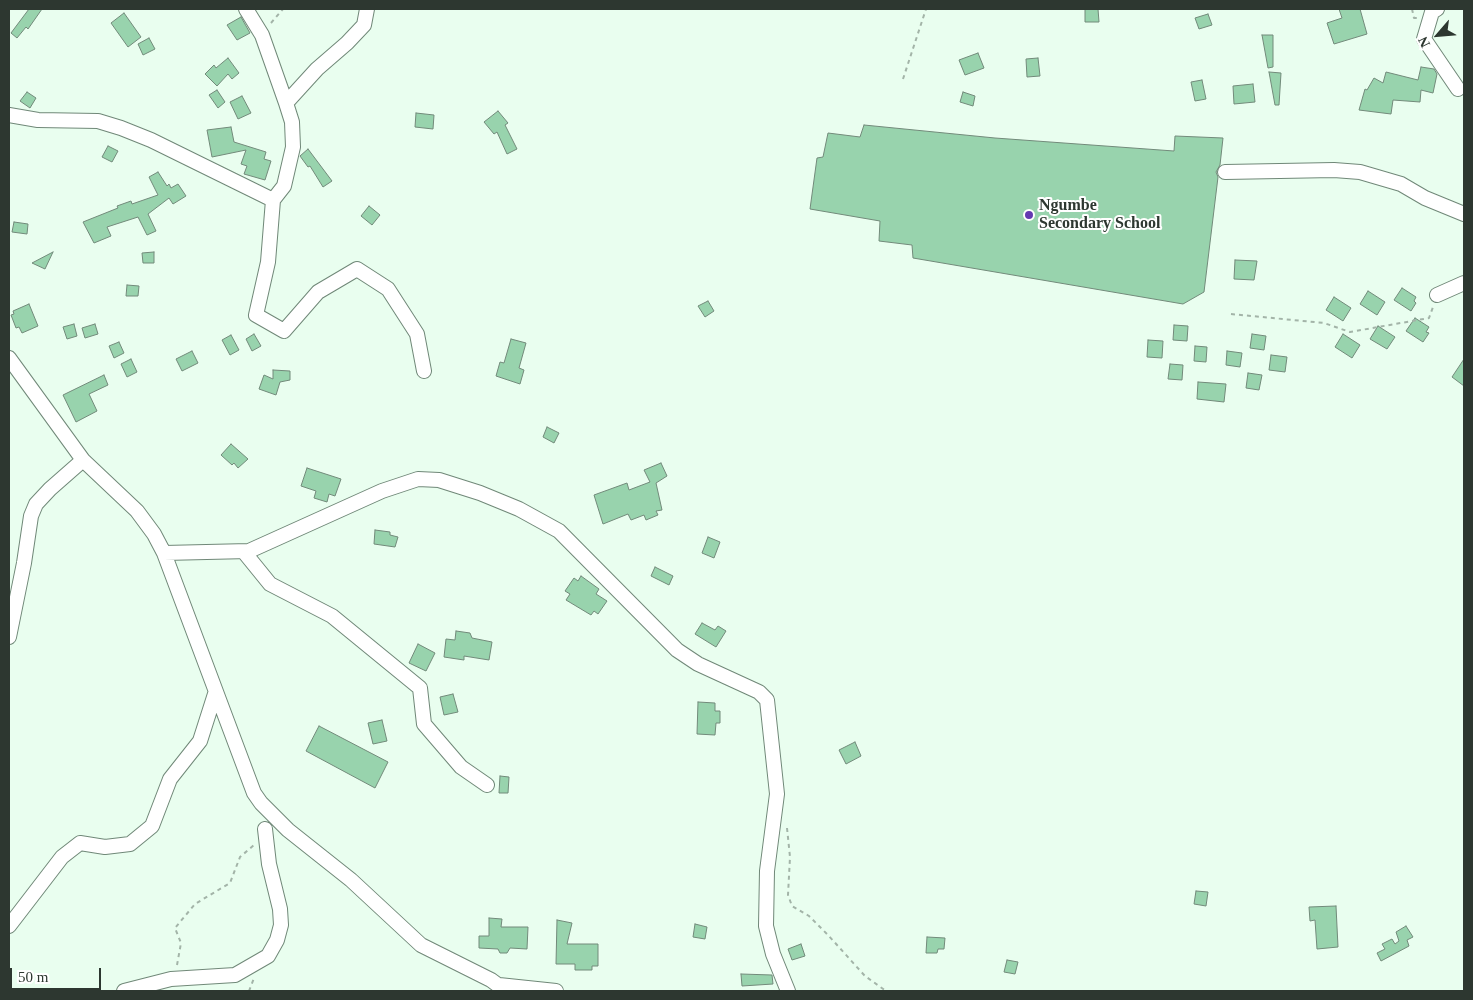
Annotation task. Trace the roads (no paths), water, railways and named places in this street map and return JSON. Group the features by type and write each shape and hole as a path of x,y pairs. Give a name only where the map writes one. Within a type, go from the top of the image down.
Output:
{"street":[{"path":"246,9 262,35 286,103 292,122 293,147 284,186 272,200 268,262 256,315 284,331 318,292 357,269 388,289 417,334 424,371"},
{"path":"286,103 317,69 347,43 364,25 367,9"},
{"path":"1437,9 1432,12 1424,39 1458,89"},
{"path":"9,115 48,120 98,121 121,128 151,140 272,200"},
{"path":"1225,172 1334,170 1360,172 1401,184 1425,198 1464,214"},
{"path":"1437,295 1464,283"},
{"path":"9,358 83,460 137,511 154,534 164,553 215,694 254,794 270,813 351,880 421,945 502,988 556,991"},
{"path":"9,637 24,563 31,516 36,504 83,460"},
{"path":"164,553 244,552 404,482 418,479 438,480 503,503 559,531 677,650 698,664 763,694 767,700 777,794 767,871 766,926 773,954 788,991"},
{"path":"244,552 270,584 332,616 420,688 424,724 461,767 487,785"},
{"path":"9,926 62,857 80,843 105,847 130,844 152,826 170,779 200,741 215,694"},
{"path":"124,991 171,979 235,974 268,956 277,940 280,925 280,909 270,871 264,829"}],"place":[{"name":"Ngumbe Secondary School","path":"1029,215"}]}
